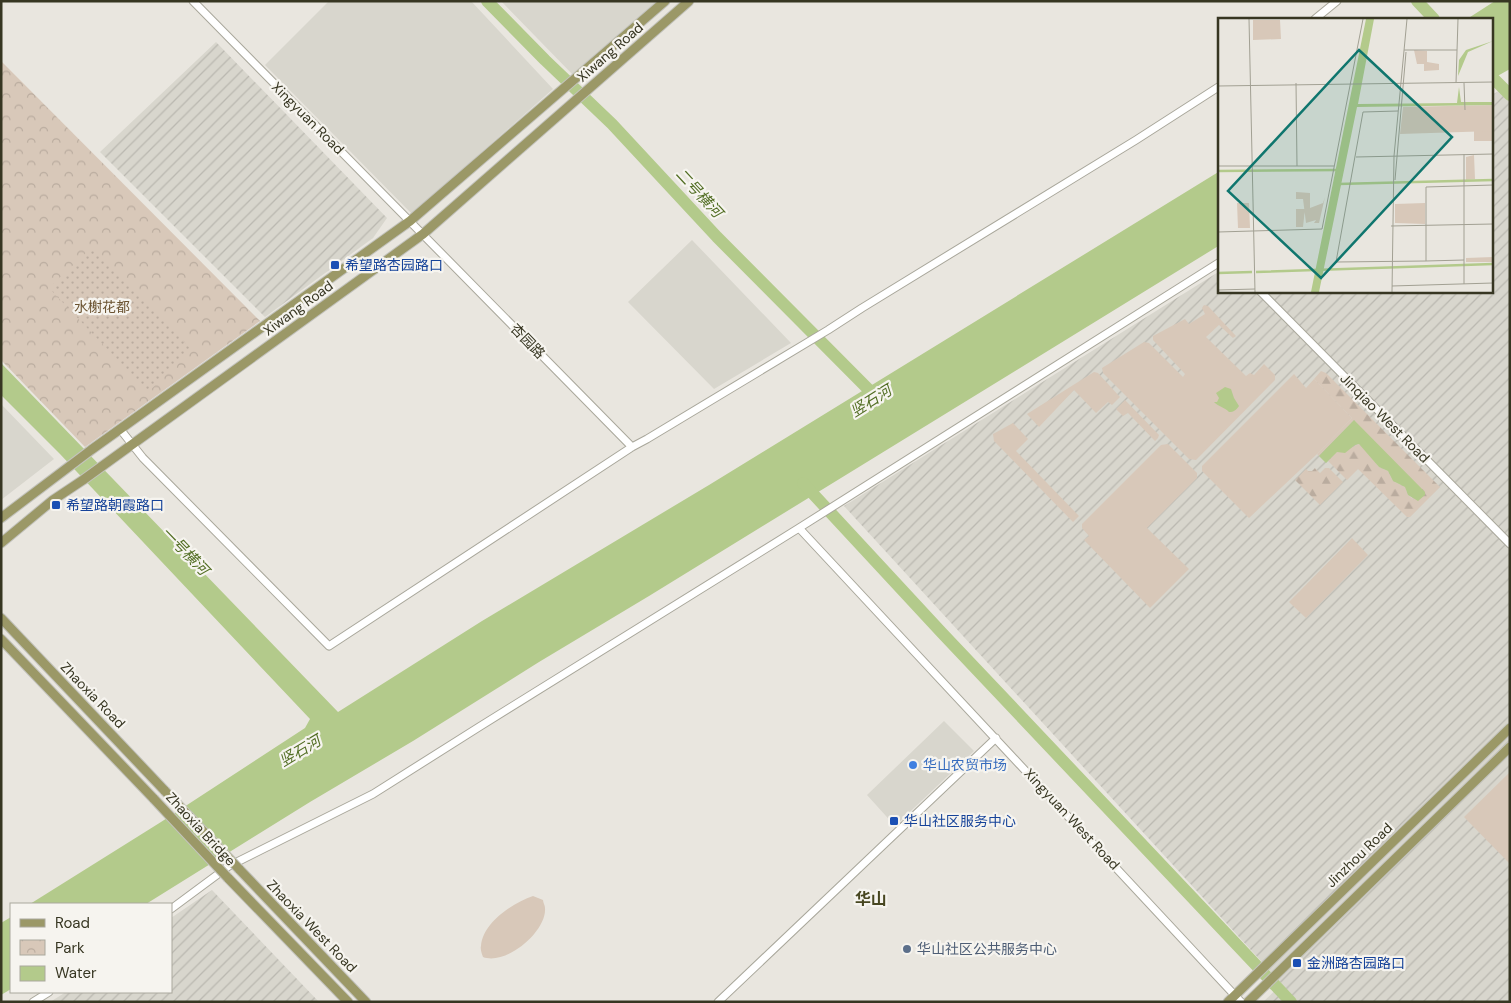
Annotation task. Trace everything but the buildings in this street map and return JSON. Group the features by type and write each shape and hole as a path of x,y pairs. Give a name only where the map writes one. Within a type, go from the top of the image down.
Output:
{"main road":[{"name":"Xiwang Road","path":"1,518 91,450 410,221 665,1"},
{"name":"Xiwang Road","path":"1,543 53,500 106,464 423,234 689,1"},
{"name":"Zhaoxia Road","path":"1,618 165,791"},
{"name":"Zhaoxia Road","path":"1,639 154,799"},
{"name":"Jinzhou Road","path":"1228,1002 1238,998 1510,728"},
{"name":"Jinzhou Road","path":"1248,1002 1510,747"},
{"name":"Zhaoxia Bridge","path":"165,791 239,869"},
{"name":"Zhaoxia Bridge","path":"154,799 228,878"},
{"name":"Zhaoxia West Road","path":"239,869 366,1002"},
{"name":"Zhaoxia West Road","path":"228,878 348,1002"}],"street":[{"name":"Xingyuan Road","path":"193,1 423,234"},
{"path":"1316,18 1337,1"},
{"path":"120,430 132,445 328,646 632,447 802,346 1218,87"},
{"name":"杏园路","path":"423,234 632,447"},
{"path":"172,908 229,866 373,794 1218,263"},
{"name":"Jinqiao West Road","path":"1261,292 1510,544"},
{"name":"Xingyuan West Road","path":"799,528 1238,998"},
{"path":"718,1002 996,738"},
{"path":"33,1002 47,993"}],"shaded area":[{"path":"329,1 471,1 553,89 412,214 265,65"},
{"path":"501,1 659,1 574,76"},
{"path":"216,42 387,218 373,238 265,317 100,152"},
{"path":"1510,84 1510,1002 1263,1002 1282,984 844,506 1218,272 1218,292 1494,292 1494,94"},
{"path":"692,240 791,343 714,389 628,302"},
{"path":"1,404 54,459 1,500"},
{"path":"944,721 974,751 895,826 867,795"},
{"path":"212,890 319,1002 50,1002 64,993 172,993 172,917"}],"green space":[{"name":"水榭花都","path":"1,61 260,321 85,447 1,360"},
{"path":"93,246 192,350 148,392 49,288"},
{"path":"1204,305 1208,306 1236,336 1233,338 1219,325 1206,337 1246,376 1250,373 1254,375 1264,364 1275,375 1275,380 1196,460 1189,459 1103,373 1102,368 1144,342 1149,343 1183,377 1185,374 1153,340 1153,336 1185,319 1189,324 1205,314 1202,308"},
{"path":"1321,371 1326,373 1440,487 1410,517 1407,517 1358,469 1347,480 1328,461 1337,451 1359,444 1379,467 1388,471 1393,481 1404,486 1354,420 1319,456 1317,454 1352,418 1314,379"},
{"path":"1094,372 1098,373 1120,397 1112,405 1108,402 1096,413 1074,390 1039,427 1027,414"},
{"path":"1294,374 1306,388 1314,379 1352,418 1249,518 1202,471 1202,466"},
{"path":"1125,400 1159,435 1155,441 1128,413 1123,416 1116,409"},
{"path":"1013,423 1028,439 1016,451 1079,516 1073,522 994,441 993,434"},
{"path":"1168,444 1197,473 1197,478 1147,528 1189,569 1150,608 1084,540 1089,536 1082,528 1082,524 1161,445"},
{"path":"1315,468 1320,473 1325,468 1329,468 1343,482 1320,505 1295,480 1306,469 1312,471"},
{"path":"1352,538 1368,555 1306,618 1289,602"},
{"path":"1510,772 1510,864 1464,817"},
{"path":"533,896 543,900 545,908 544,917 532,936 513,952 492,958 483,957 481,949 483,937 493,921 517,903"}],"water":[{"path":"1495,1 1510,1 1510,69 1494,78 1494,18 1469,18"},
{"name":"竖石河","path":"1218,172 1218,246 148,903 32,903 161,822 305,728 310,719 60,454 1,395 1,363 338,712 482,621 709,485"},
{"path":"1225,387 1231,389 1239,406 1232,412 1214,402 1217,402 1219,398 1216,393"},
{"path":"1354,420 1425,492 1425,495 1418,501 1408,495 1405,487 1393,481 1388,471 1379,467 1359,444 1345,453 1337,452 1326,463 1319,456"},
{"path":"10,918 10,990 1,995 1,923"}],"waterway":[{"name":"二号横河","path":"487,1 612,124 717,237 878,399"},
{"path":"1417,1 1433,18"},
{"path":"1494,79 1510,95"},
{"path":"803,483 1291,1002"}],"place":[{"name":"希望路杏园路口","path":"335,265"},
{"name":"希望路朝霞路口","path":"56,505"},
{"name":"华山农贸市场","path":"913,765"},
{"name":"华山社区服务中心","path":"894,821"},
{"name":"华山社区公共服务中心","path":"907,949"},
{"name":"金洲路杏园路口","path":"1297,963"}],"district":[{"name":"华山","path":"871,899"}],"water label":[{"name":"一号横河","path":"185,551"}]}
